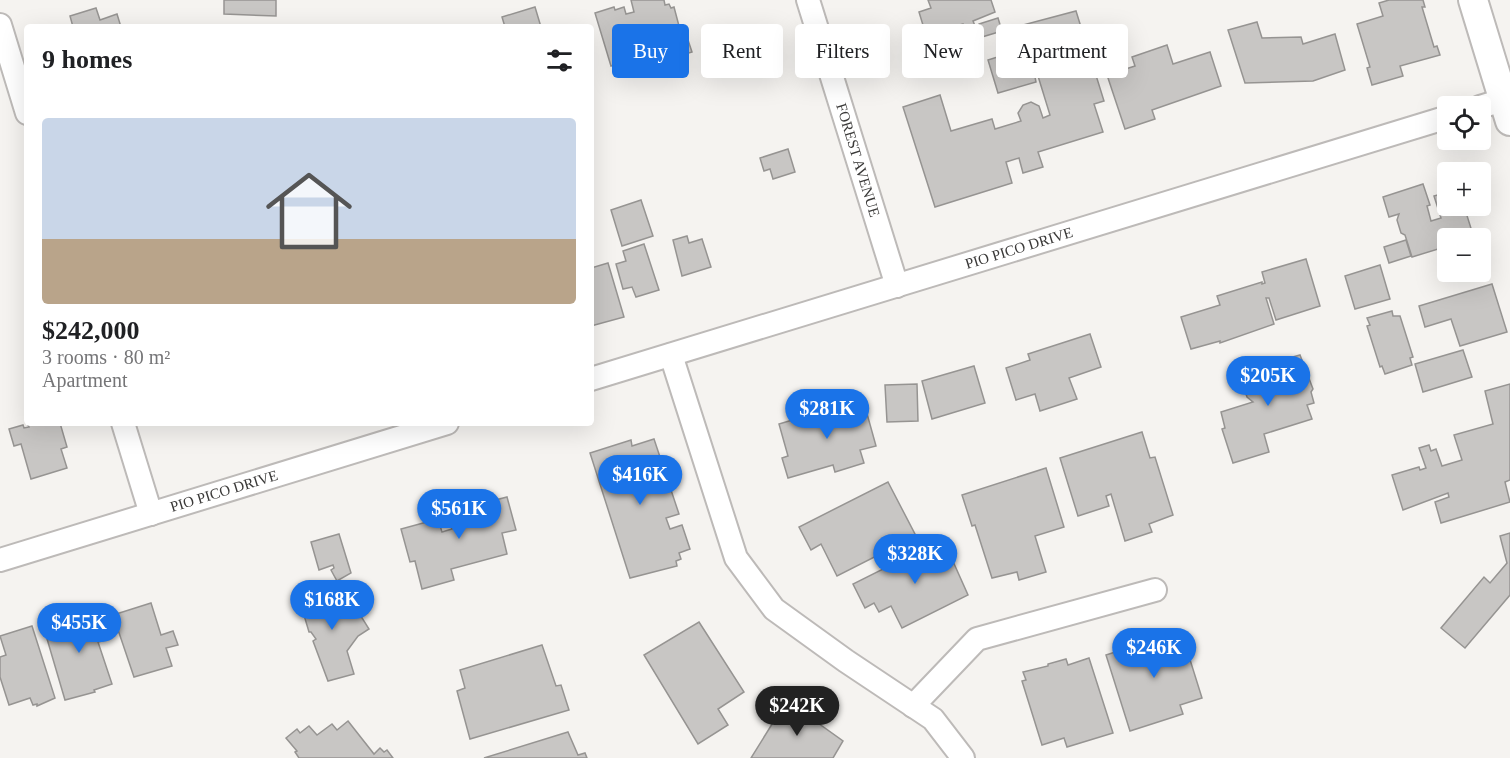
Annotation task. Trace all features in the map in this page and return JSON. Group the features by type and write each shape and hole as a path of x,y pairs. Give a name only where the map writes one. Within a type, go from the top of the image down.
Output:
{"street":[{"name":"FOREST AVENUE","path":"808,0 897,286"},
{"path":"1473,0 1501,107"},
{"path":"0,25 24,103"},
{"name":"PIO PICO DRIVE","path":"594,378 1437,120"},
{"path":"671,355 736,558 774,609 846,662 933,719 963,758"},
{"path":"124,426 151,514"},
{"name":"PIO PICO DRIVE","path":"0,560 437,426"},
{"path":"913,706 977,639 1155,590"}],"building":[{"path":"224,0 276,0 276,16 224,14"},
{"path":"631,0 664,0 665,5 669,4 671,8 674,7 678,24 612,24 611,66 595,13 614,7 615,10 624,7 626,14 634,12"},
{"path":"928,0 991,0 995,12 973,21 974,24 923,24 919,12 931,8"},
{"path":"1389,0 1423,0 1425,7 1422,7 1434,47 1437,46 1440,55 1400,66 1403,76 1372,85 1367,68 1370,67 1357,24 1383,16 1379,3"},
{"path":"535,7 540,24 504,24 502,17"},
{"path":"96,8 100,20 117,14 120,24 72,24 70,16"},
{"path":"1076,11 1080,24 1027,24"},
{"path":"998,18 1000,24 996,24 996,33 984,36 984,24 979,24"},
{"path":"1257,22 1262,38 1301,37 1303,44 1335,34 1345,70 1313,81 1245,83 1228,30"},
{"path":"1167,45 1173,64 1210,52 1221,86 1152,110 1155,119 1125,129 1108,78 1128,78 1128,68 1135,66 1132,57"},
{"path":"996,57 996,78 1035,78 1036,82 998,93 988,60"},
{"path":"1039,78 1097,78 1104,101 1094,104 1103,132 1038,152 1043,167 1023,173 1019,158 1006,162 1012,183 935,207 903,107 940,95 951,131 992,119 995,129 1021,121 1018,113 1023,105 1031,102 1039,106 1043,118 1050,115"},
{"path":"788,149 795,172 773,179 770,169 764,171 760,158"},
{"path":"1423,184 1430,205 1427,206 1431,221 1441,218 1440,216 1467,216 1471,228 1437,228 1437,249 1412,257 1397,220 1399,214 1389,217 1383,197"},
{"path":"641,200 653,236 622,246 611,210"},
{"path":"687,236 689,243 702,239 711,267 682,276 673,240"},
{"path":"1406,240 1411,256 1389,263 1384,247"},
{"path":"644,244 659,290 636,297 632,287 623,289 616,264 626,261 623,251"},
{"path":"1306,259 1320,306 1276,320 1269,298 1266,298 1274,324 1220,343 1220,341 1191,349 1181,317 1220,305 1217,296 1265,283 1262,272"},
{"path":"608,263 624,317 594,325 594,267"},
{"path":"1380,265 1390,299 1355,309 1345,276"},
{"path":"1492,284 1507,332 1460,346 1451,319 1425,327 1419,306"},
{"path":"1392,311 1393,316 1400,316 1413,357 1410,358 1412,365 1385,374 1382,366 1380,367 1367,326 1370,325 1367,318"},
{"path":"1090,334 1101,367 1069,378 1077,399 1040,411 1035,394 1016,400 1006,368 1030,360 1028,354"},
{"path":"1463,350 1472,377 1423,392 1415,364"},
{"path":"1300,355 1313,389 1311,392 1314,403 1307,405 1312,419 1264,434 1269,452 1233,463 1222,429 1225,428 1221,412 1253,402 1247,397 1244,388 1247,380 1244,371"},
{"path":"974,366 985,403 932,419 922,381"},
{"path":"917,384 918,421 887,422 885,385"},
{"path":"1510,384 1510,480 1505,482 1510,502 1441,523 1435,502 1449,497 1448,493 1403,510 1392,475 1419,467 1420,470 1426,468 1419,448 1429,445 1431,451 1436,449 1442,466 1462,460 1454,435 1493,424 1485,391"},
{"path":"857,400 861,412 866,410 876,446 860,450 864,463 835,472 833,465 788,478 782,458 788,456 779,424 809,415 811,421 826,416 824,410"},
{"path":"23,425 24,428 61,426 67,447 61,449 67,468 31,479 21,444 14,446 9,429"},
{"path":"1142,432 1150,458 1155,457 1173,515 1149,524 1152,532 1125,541 1111,494 1106,496 1109,506 1078,516 1060,458"},
{"path":"654,439 679,514 666,518 670,529 682,525 690,549 679,553 681,559 676,561 677,566 630,578 590,453 631,440 632,446"},
{"path":"1046,468 1064,527 1035,536 1046,572 1019,580 1017,572 992,578 975,525 972,526 962,495"},
{"path":"888,482 916,536 837,576 821,544 811,550 799,527"},
{"path":"507,497 516,530 502,533 507,554 451,569 454,580 422,589 415,561 410,562 401,529 438,519 442,532 452,529 449,507 468,502 469,507"},
{"path":"1510,533 1510,595 1465,648 1441,628 1484,577 1490,583 1507,563 1500,536"},
{"path":"339,534 351,573 337,581 331,570 334,568 333,565 319,570 311,542"},
{"path":"943,539 968,595 902,628 891,606 879,612 874,603 865,608 853,584"},
{"path":"311,583 321,608 323,606 327,611 349,597 369,629 358,636 347,651 354,674 328,681 313,641 316,639 309,632 296,588"},
{"path":"151,603 161,635 173,631 178,645 166,648 172,666 134,677 113,615"},
{"path":"95,606 106,640 98,642 112,684 94,690 95,692 65,700 45,632 67,625 64,616"},
{"path":"699,622 744,692 718,709 728,725 698,744 644,655"},
{"path":"32,626 55,698 37,706 37,704 33,705 30,698 9,705 0,677 0,657 6,655 0,636"},
{"path":"1175,629 1177,636 1182,634 1202,698 1180,705 1183,714 1130,731 1106,655 1134,646 1132,642"},
{"path":"542,645 556,686 561,685 569,710 470,739 457,691 465,688 460,670"},
{"path":"1089,658 1113,733 1067,747 1064,738 1042,745 1022,681 1026,680 1023,672 1066,659 1068,665"},
{"path":"787,700 809,713 806,718 814,724 815,721 843,741 833,758 751,758"},
{"path":"348,721 374,754 380,748 384,752 387,750 393,758 299,758 295,752 297,751 286,738 297,729 300,733 309,726 317,735 332,724 337,730"},
{"path":"568,732 578,755 585,753 587,758 484,758"}]}
